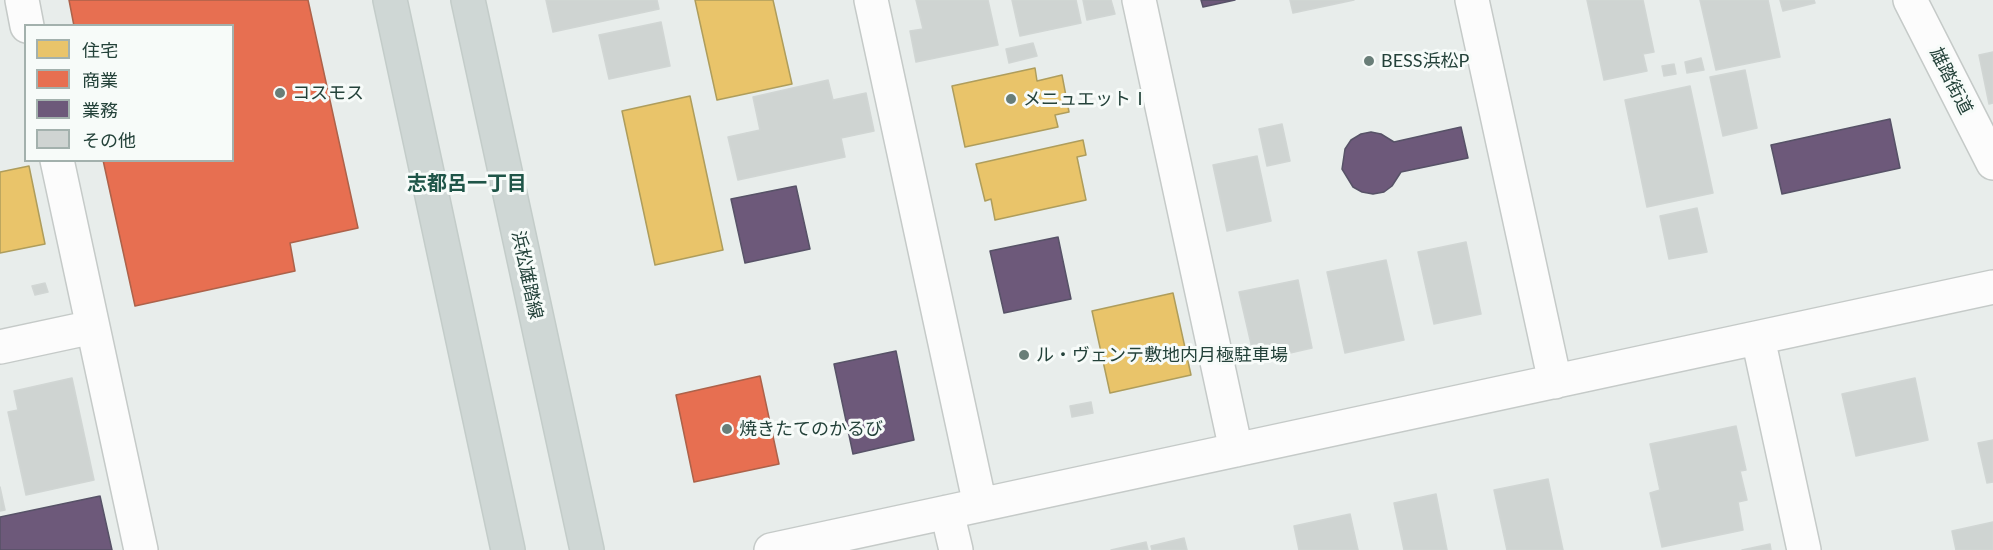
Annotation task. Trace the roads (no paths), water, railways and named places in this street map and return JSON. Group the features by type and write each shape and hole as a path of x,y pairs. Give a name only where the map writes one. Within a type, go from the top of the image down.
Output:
{"main road":[{"path":"390,0 508,550"},
{"name":"浜松雄踏線","path":"468,0 587,550"}],"street":[{"path":"22,0 27,24"},
{"path":"871,0 980,505"},
{"path":"1139,0 1236,450"},
{"path":"1472,0 1555,382"},
{"name":"雄踏街道","path":"1910,0 1993,163"},
{"path":"57,162 141,550"},
{"path":"771,550 1993,287"},
{"path":"0,347 93,327"},
{"path":"1758,338 1804,550"},
{"path":"947,512 956,550"}],"place":[{"name":"BESS浜松P","path":"1369,61"},
{"name":"コスモス","path":"280,93"},
{"name":"メニュエットⅠ","path":"1011,99"},
{"name":"ル・ヴェンテ敷地内月極駐車場","path":"1024,355"},
{"name":"焼きたてのかるび","path":"727,429"}],"district":[{"name":"志都呂一丁目","path":"467,184"}]}
